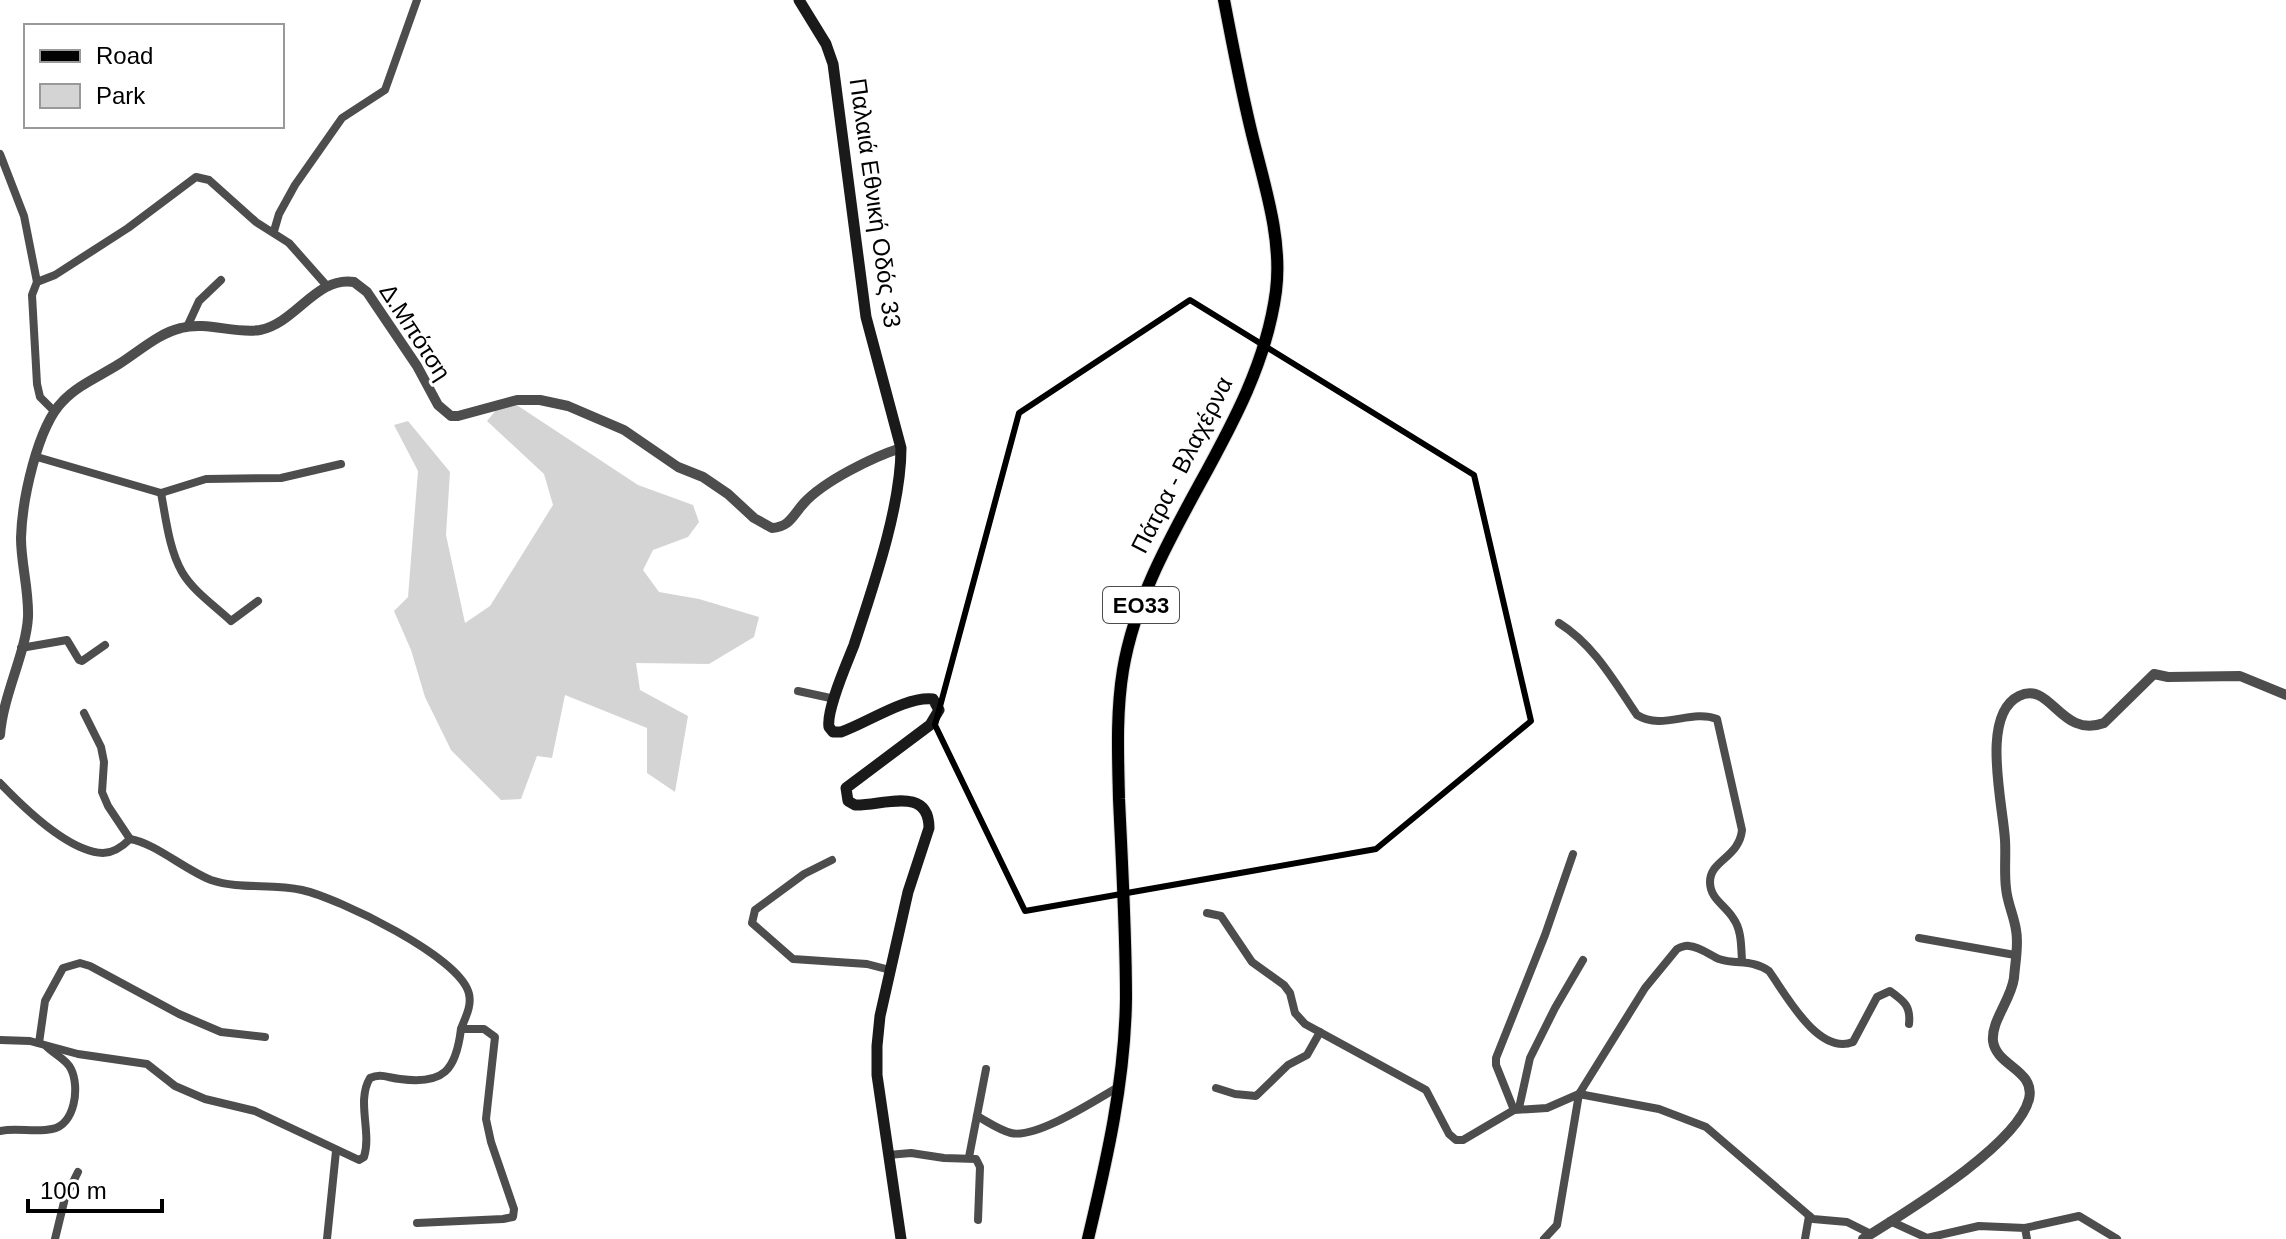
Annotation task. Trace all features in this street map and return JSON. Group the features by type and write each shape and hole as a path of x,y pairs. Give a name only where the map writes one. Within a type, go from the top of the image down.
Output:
{"main road":[{"name":"Παλαιά Εθνική Οδός 33","path":"799,0 826,44 833,64 866,317 901,448 895,503 855,641 828,720 833,732 849,729 913,700 933,699 939,710 930,725 846,788 848,801 855,805 913,801 923,806 929,817 929,828 908,892 890,970 876,1061 901,1239"},
{"name":"Πάτρα - Βλαχέρνα","path":"1088,1239 1114,1127 1125,1053 1118,753 1123,671 1129,642 1153,572 1168,538 1230,426 1257,363 1270,327 1277,288 1274,228 1224,0"}],"street":[{"path":"274,231 279,214 295,185 342,118 385,90 417,0"},
{"path":"0,154 24,216 37,282 32,295 37,384 40,397 54,411"},
{"path":"0,735 3,710 28,614 22,522 37,457 54,411 79,388 171,331 187,327 245,330 270,327 294,313 327,286 304,257 274,231 256,222 209,180 196,177 128,228 55,275 37,282"},
{"path":"187,327 199,301 221,280"},
{"name":"Δ.Μπότση","path":"327,286 346,281 361,285 417,366 438,405 451,416 517,400 540,400 568,406 624,430 678,467 714,483 754,518 772,528 791,522 806,501 857,466 901,448"},
{"path":"37,457 161,493 206,479 281,478 341,464"},
{"path":"161,493 170,539 182,572 190,581 231,621 258,601"},
{"path":"1559,623 1577,634 1593,651 1637,715 1658,722 1708,715 1717,719 1742,830 1739,846 1714,868 1710,883 1714,898 1735,920 1742,961"},
{"path":"21,648 67,640 82,661 105,645"},
{"path":"1207,913 1221,916 1252,962 1284,985 1290,993 1295,1013 1305,1024 1426,1090 1449,1134 1456,1140 1463,1140 1516,1109 1547,1108 1579,1094 1659,1109 1706,1127 1813,1219 1847,1222 1867,1237 1992,1148 2009,1131 2029,1100 2030,1088 2026,1078 2002,1057 1993,1043 1994,1026 2008,1001 2013,982 2015,955 2016,929 2006,892 2005,840 1997,763 1998,724 2009,703 2026,693 2035,693 2068,721 2094,727 2104,723 2154,674 2168,677 2240,676 2286,695"},
{"path":"798,691 835,699"},
{"path":"0,1040 42,1044 78,1054 147,1064 175,1086 205,1099 255,1111 359,1160 366,1154 365,1097 370,1078 378,1075 422,1081 439,1077 458,1053 461,1029 469,1008 469,993 461,978 443,961 383,924 327,897 299,889 214,881 182,867 140,841 130,839 102,792 101,747 84,713"},
{"path":"0,783 38,819 85,849 104,853 120,849 130,839"},
{"path":"1516,1109 1496,1065 1496,1058 1545,935 1573,854"},
{"path":"832,860 804,874 755,910 752,923 793,959 867,964 890,970"},
{"path":"1919,938 2015,955"},
{"path":"1544,1239 1557,1225 1579,1094 1645,988 1671,953 1692,946 1734,963 1754,963 1769,971 1819,1036 1842,1044 1853,1042 1877,997 1890,991 1906,1002 1910,1012 1909,1024"},
{"path":"1516,1109 1530,1058 1583,960"},
{"path":"42,1044 47,994 63,968 80,963 221,1032 265,1037"},
{"path":"417,1223 513,1217 514,1209 486,1119 495,1037 484,1029 461,1029"},
{"path":"1216,1088 1256,1096 1288,1065 1307,1055 1320,1032"},
{"path":"0,1131 53,1129 62,1125 70,1114 74,1085 71,1068 42,1044"},
{"path":"969,1157 986,1069"},
{"path":"977,1116 1013,1134 1027,1132 1048,1125 1120,1085"},
{"path":"327,1239 336,1151"},
{"path":"888,1155 911,1153 976,1159 980,1167 978,1220"},
{"path":"55,1239 65,1198 78,1172"},
{"path":"1805,1239 1809,1216"},
{"path":"1890,1221 1927,1238 1979,1226 2025,1228 2079,1216 2117,1239"},
{"path":"2025,1228 2027,1239"}],"highlighted area":[{"path":"1190,300 1474,475 1531,721 1376,849 1025,911 935,725 1019,413"}],"green space":[{"path":"506,398 638,485 693,505 699,522 688,537 653,550 643,570 659,592 699,599 759,617 754,637 709,664 636,663 640,690 688,716 675,792 647,773 647,728 565,695 552,758 537,756 521,799 501,800 451,750 425,697 411,650 394,611 408,597 418,471 394,425 408,421 450,472 446,535 465,623 490,606 553,505 544,474 487,421"}]}
